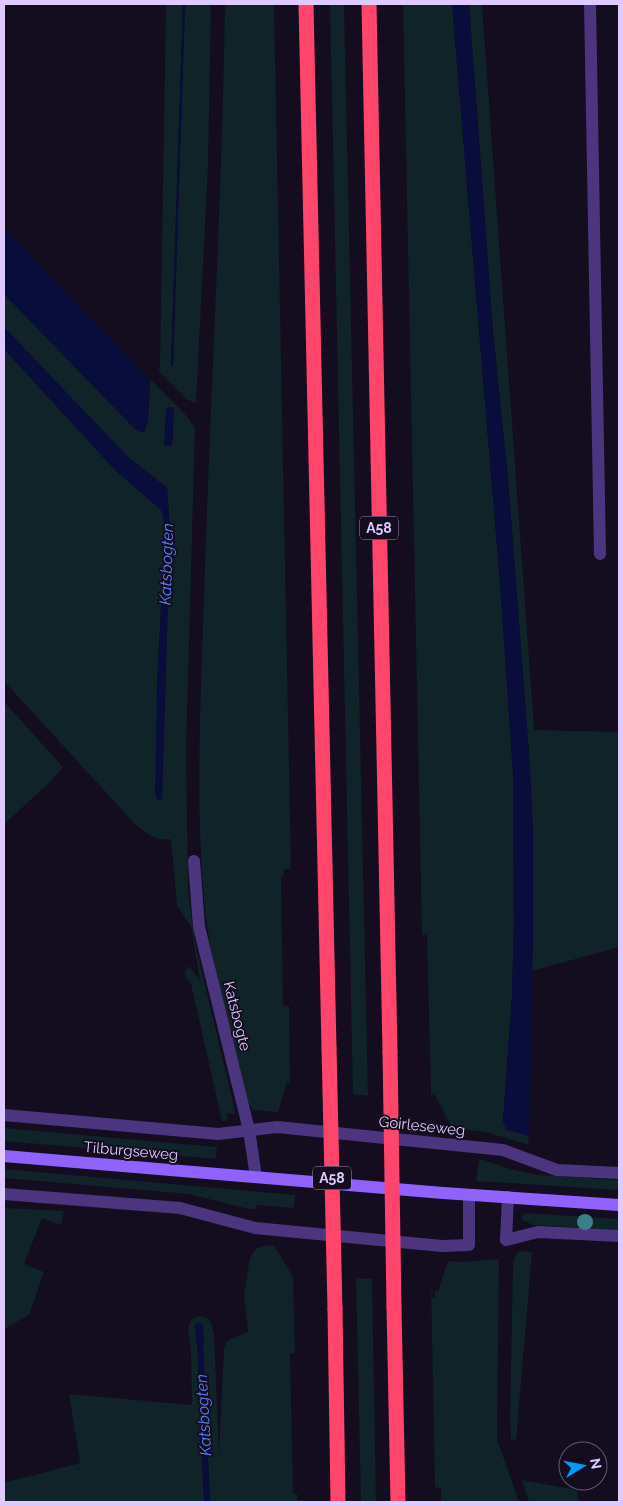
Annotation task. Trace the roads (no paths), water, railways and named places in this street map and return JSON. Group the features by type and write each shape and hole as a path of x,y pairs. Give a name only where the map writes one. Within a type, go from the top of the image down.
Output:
{"highway":[{"name":"A58","path":"306,4 330,1048 338,1502"},
{"name":"A58","path":"369,4 398,1502"}],"street":[{"path":"590,4 600,554"},
{"name":"Katsbogte","path":"194,861 196,898 202,942 248,1130 256,1178"},
{"name":"Tilburgseweg","path":"4,1115 218,1134"},
{"name":"Goirleseweg","path":"218,1134 277,1127 503,1150 558,1170 619,1173"},
{"name":"Tilburgseweg","path":"4,1156 256,1178"},
{"path":"256,1178 619,1205"},
{"path":"4,1194 180,1208 255,1228 442,1246 469,1245 469,1195"},
{"path":"508,1197 506,1240 538,1232 619,1236"}],"water":[{"path":"183,4 185,4 173,365 171,366"},
{"path":"452,4 469,4 493,332 508,479 530,767 533,832 533,936 529,1136 507,1130 503,1122 512,996 514,923 513,772 500,582"},
{"path":"4,228 150,381 148,421 144,433 136,430 4,294"},
{"path":"4,327 127,456 167,488 170,530 161,800 157,799 155,792 157,685 165,529 162,511 115,470 4,349"},
{"path":"200,1334 203,1336 210,1502 204,1502 197,1337"}],"waterway":[{"path":"168,442 170,411"},
{"name":"Katsbogten","path":"199,1327 200,1342"}]}
